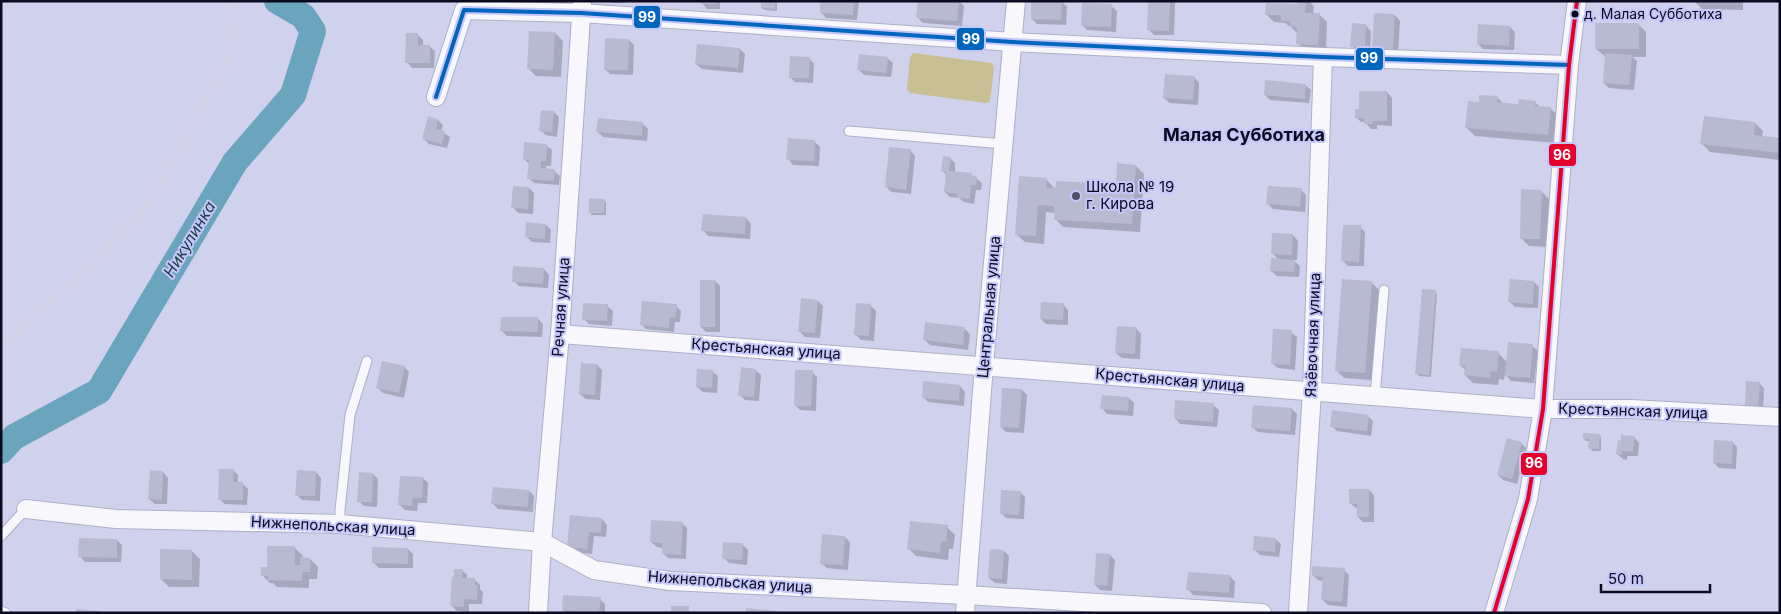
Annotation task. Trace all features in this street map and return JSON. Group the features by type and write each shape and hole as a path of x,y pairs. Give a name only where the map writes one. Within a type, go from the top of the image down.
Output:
{"street":[{"name":"Центральная улица","path":"965,613 984,365 1014,42 1016,1"},
{"path":"1494,613 1528,499 1543,409 1569,65 1577,1"},
{"path":"436,97 464,6 582,7 1014,42 1323,57 1569,65"},
{"name":"Речная улица","path":"538,613 542,542 560,334 582,7"},
{"name":"Язёвочная улица","path":"1298,613 1312,391 1323,57"},
{"name":"Крестьянская улица","path":"560,334 1543,409 1631,409 1780,417"},
{"name":"Нижнепольская улица","path":"26,509 116,519 340,524 542,542 594,570 670,581 966,595 1069,607 1262,613"}],"lane":[{"path":"849,131 1004,144"},
{"path":"1375,396 1384,290"},
{"path":"340,524 350,414 367,361"},
{"path":"1,536 26,509"},
{"path":"1,611 6,613"}],"path":[{"path":"1,348 72,282 148,204 227,61 232,36 232,20 226,1"}],"shaded area":[{"path":"913,53 992,63 994,68 990,102 985,103 910,93 907,89 910,57"}],"building":[{"path":"701,1 715,1 715,4 701,4"},
{"path":"761,1 776,1 775,9 761,8"},
{"path":"820,1 854,1 853,15 820,13"},
{"path":"918,1 959,1 957,21 916,18"},
{"path":"1031,1 1062,1 1061,20 1031,19"},
{"path":"1148,1 1170,1 1169,31 1147,30"},
{"path":"1297,1 1306,1 1305,13 1320,13 1318,45 1296,44 1297,27 1290,27 1290,21 1281,21 1281,15 1265,15 1266,3 1297,4"},
{"path":"1082,3 1112,4 1111,27 1081,26"},
{"path":"1374,13 1395,14 1393,50 1372,49"},
{"path":"1352,23 1366,24 1365,47 1350,47"},
{"path":"1595,23 1639,23 1639,49 1595,49"},
{"path":"1478,24 1510,26 1509,46 1477,44"},
{"path":"529,31 555,32 553,70 527,69"},
{"path":"406,33 418,33 418,45 430,45 430,63 405,63"},
{"path":"605,38 629,39 628,70 604,70"},
{"path":"697,44 740,48 738,68 695,64"},
{"path":"1605,53 1632,55 1629,85 1603,83"},
{"path":"859,54 888,57 886,73 857,70"},
{"path":"790,56 810,57 809,78 789,78"},
{"path":"1165,74 1195,76 1193,100 1163,98"},
{"path":"1265,80 1306,84 1305,99 1264,95"},
{"path":"1359,91 1387,91 1387,121 1373,121 1372,124 1364,124 1364,118 1355,118 1355,109 1359,109"},
{"path":"1479,95 1498,96 1497,102 1518,104 1519,99 1536,101 1535,106 1551,107 1548,135 1465,128 1468,101 1479,102"},
{"path":"541,110 554,111 552,132 539,131"},
{"path":"428,116 438,119 436,129 445,131 442,144 422,139"},
{"path":"1704,116 1755,122 1754,135 1780,138 1780,153 1700,144"},
{"path":"598,118 643,122 642,136 596,132"},
{"path":"788,138 815,140 814,161 786,160"},
{"path":"524,142 547,144 546,162 541,161 541,168 555,169 554,181 527,179 529,160 523,160"},
{"path":"889,147 911,149 906,190 885,187"},
{"path":"943,156 951,157 949,171 972,173 972,176 977,177 976,185 971,185 970,199 957,198 957,194 944,192 946,172 941,172"},
{"name":"Школа № 19 г. Кирова","path":"1117,163 1136,165 1132,224 1054,220 1054,206 1038,205 1036,236 1015,235 1019,176 1047,178 1046,188 1055,188 1056,181 1116,184"},
{"path":"513,186 529,187 528,209 511,208"},
{"path":"1268,186 1302,188 1300,207 1266,204"},
{"path":"1521,189 1542,190 1540,239 1520,239"},
{"path":"589,198 605,199 604,213 589,213"},
{"path":"703,214 746,217 745,234 701,231"},
{"path":"526,222 546,224 545,239 525,237"},
{"path":"1343,225 1361,225 1359,262 1341,261"},
{"path":"1272,233 1293,234 1292,255 1271,254"},
{"path":"1271,258 1295,260 1294,272 1270,271"},
{"path":"513,266 544,268 543,284 512,282"},
{"path":"1342,279 1372,281 1365,373 1335,371"},
{"path":"1510,279 1534,281 1533,304 1508,302"},
{"path":"700,280 715,280 715,327 700,327"},
{"path":"1422,289 1436,290 1429,375 1415,374"},
{"path":"801,298 818,300 815,333 798,332"},
{"path":"642,301 677,304 675,318 670,317 669,328 640,325"},
{"path":"1041,302 1064,303 1063,320 1040,319"},
{"path":"583,303 608,304 607,321 582,320"},
{"path":"856,303 871,304 869,336 854,335"},
{"path":"501,317 538,317 538,332 500,331"},
{"path":"925,322 965,327 963,345 923,340"},
{"path":"1117,326 1136,327 1135,354 1115,353"},
{"path":"1273,329 1292,330 1290,365 1271,364"},
{"path":"1508,342 1533,344 1530,378 1505,376"},
{"path":"1461,348 1499,351 1497,372 1491,371 1490,378 1464,375 1465,366 1459,365"},
{"path":"382,361 405,366 399,393 376,388"},
{"path":"581,363 597,364 595,395 579,394"},
{"path":"741,367 756,369 754,397 738,396"},
{"path":"697,369 713,370 712,388 696,387"},
{"path":"795,370 813,370 811,406 794,406"},
{"path":"923,381 960,385 959,401 922,398"},
{"path":"1746,381 1760,382 1758,408 1745,408"},
{"path":"1002,388 1022,389 1019,428 1000,427"},
{"path":"1102,395 1129,397 1128,411 1100,409"},
{"path":"1175,400 1214,403 1213,422 1174,419"},
{"path":"1253,405 1292,408 1290,431 1251,428"},
{"path":"1332,410 1369,415 1367,431 1330,427"},
{"path":"1583,433 1600,434 1599,449 1588,449 1589,439 1583,439"},
{"path":"1621,435 1635,436 1633,452 1622,451 1622,455 1616,454 1618,440 1621,441"},
{"path":"1507,438 1522,442 1512,479 1497,475"},
{"path":"1714,440 1733,441 1732,464 1713,463"},
{"path":"219,469 234,469 233,482 243,482 243,500 218,500"},
{"path":"150,470 163,471 162,500 148,499"},
{"path":"297,470 316,471 315,496 295,496"},
{"path":"359,472 373,473 372,502 357,502"},
{"path":"400,476 423,477 422,498 413,498 412,506 398,505"},
{"path":"493,487 529,490 528,507 491,504"},
{"path":"1349,489 1369,489 1369,517 1357,517 1357,504 1349,503"},
{"path":"1001,490 1021,491 1019,515 1000,514"},
{"path":"570,515 602,518 601,533 589,532 587,549 567,547"},
{"path":"651,520 683,522 681,555 662,554 662,543 650,542"},
{"path":"910,521 948,525 946,542 941,541 940,553 907,549"},
{"path":"822,534 845,536 843,565 820,564"},
{"path":"1254,536 1276,538 1275,552 1253,550"},
{"path":"79,538 117,539 117,558 78,557"},
{"path":"723,542 743,543 742,560 722,559"},
{"path":"267,546 295,546 295,565 300,565 300,557 310,558 310,572 302,572 302,581 268,580 268,576 261,576 261,567 267,567"},
{"path":"372,547 408,548 408,564 372,563"},
{"path":"160,549 192,550 192,580 160,579"},
{"path":"990,549 1004,550 1002,579 988,578"},
{"path":"1096,553 1110,554 1107,586 1094,585"},
{"path":"1312,566 1345,568 1342,602 1321,600 1323,577 1312,576"},
{"path":"454,569 463,569 462,578 475,578 475,585 478,585 477,600 464,599 464,607 450,606"},
{"path":"1188,572 1230,575 1229,593 1186,590"},
{"path":"563,595 601,597 599,613 562,610"},
{"path":"671,606 689,606 689,613 671,613"},
{"path":"746,608 778,611 778,613 745,613"},
{"path":"76,609 100,611 100,613 76,613"}],"waterway":[{"name":"Никулинка","path":"1,451 14,437 99,391 235,162 293,95 313,31 303,16 277,1"}],"transit line":[{"name":"96","path":"1494,613 1528,499 1543,409 1569,65 1577,1"},
{"name":"99","path":"436,97 464,10 581,13 1013,42 1323,57 1569,65"}],"place":[{"name":"д. Малая Субботиха","path":"1575,14"},
{"name":"Школа № 19 г. Кирова","path":"1076,196"}],"district":[{"name":"Малая Субботиха","path":"1244,135"}]}
